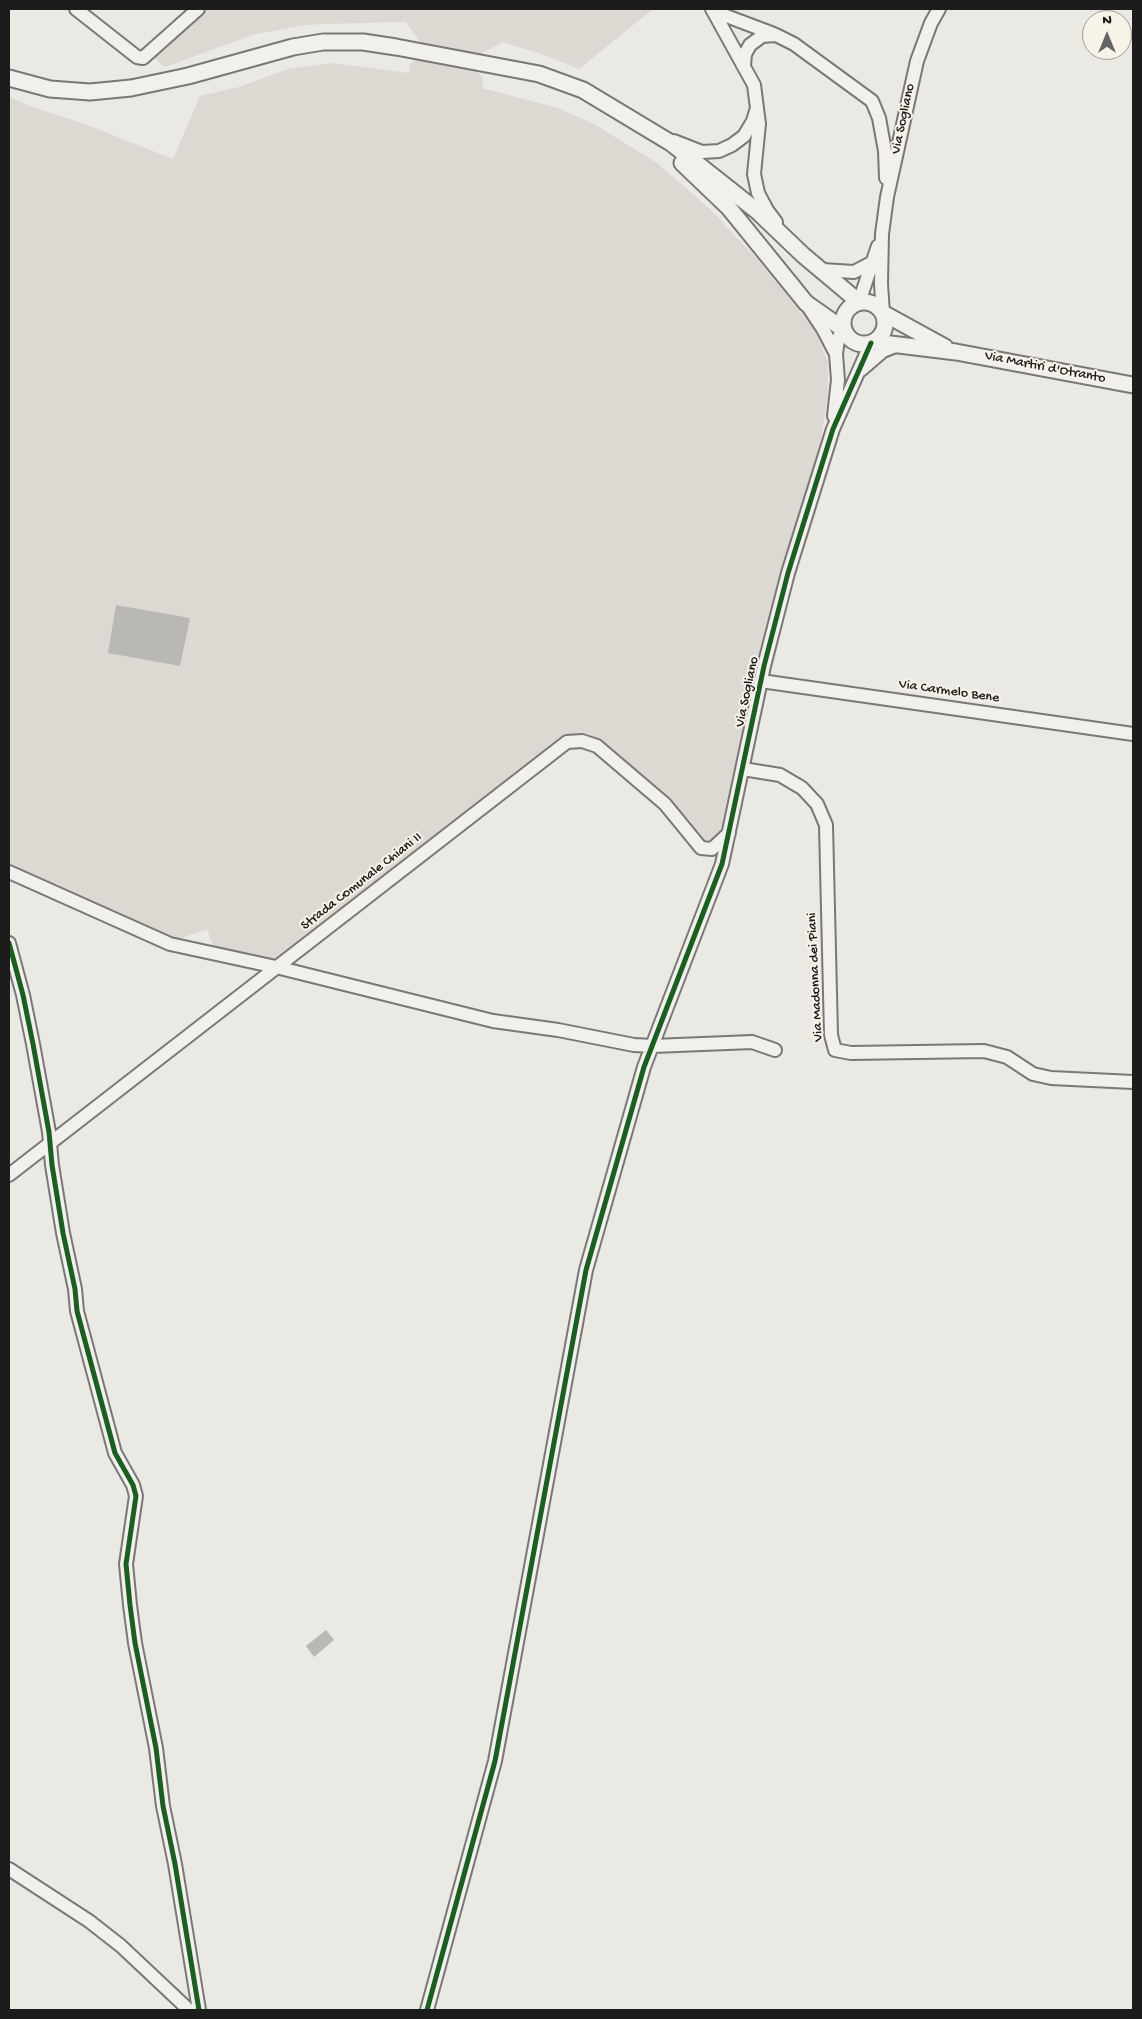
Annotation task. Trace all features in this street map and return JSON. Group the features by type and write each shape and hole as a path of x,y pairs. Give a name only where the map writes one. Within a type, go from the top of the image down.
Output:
{"main road":[{"path":"9,78 50,88 90,92 131,88 188,76 300,46 324,42 363,42 539,74 583,90 671,143 757,211 803,255 859,302 873,303 883,313"},
{"path":"631,120 695,174 729,208 806,303 843,330 852,341 859,344 872,342"},
{"name":"Via Sogliano","path":"843,330 842,322 847,309 859,302"},
{"name":"Via Sogliano","path":"872,342 883,333 885,326 883,313"},
{"name":"Via Martiri d'Otranto","path":"883,313 956,352"},
{"name":"Via Martiri d'Otranto","path":"872,342 956,352 1133,385"}],"street":[{"path":"76,9 137,57 143,58 190,11"},
{"name":"Via Sogliano","path":"883,313 881,284 882,234 887,197 917,61 931,23 939,9"},
{"path":"713,10 794,44 872,101 879,118 885,151 887,197"},
{"path":"713,10 754,85 759,124 754,174 758,193 767,210 803,255"},
{"path":"744,66 745,54 750,45 762,36 776,36"},
{"path":"647,129 702,152 719,151 732,145 744,136 753,121 757,106"},
{"name":"Via Sogliano","path":"859,302 882,234"},
{"path":"822,270 854,272 872,262"},
{"path":"806,303 836,354"},
{"name":"Via Sogliano","path":"833,429 838,380 836,354 838,339 843,330"},
{"name":"Via Sogliano","path":"427,2010 495,1761 586,1270 644,1067 722,864 730,834 761,680 788,573 833,429 872,342"},
{"name":"Via Sogliano","path":"857,373 883,351 898,345"},
{"name":"Via Carmelo Bene","path":"761,680 1133,734"},
{"name":"Strada Comunale Chiani II","path":"9,1176 567,742 582,741 597,746 665,804 701,848 712,849 730,834"},
{"name":"Via Madonna dei Piani","path":"743,769 780,775 802,788 817,804 826,825 831,1034 835,1050 851,1053 984,1051 1007,1057 1033,1074 1051,1078 1133,1082"},
{"path":"9,872 170,944 276,967 494,1021 558,1030 634,1045 752,1042 775,1050"},
{"path":"9,943 23,995 50,1144 63,1232 75,1289 77,1311 115,1453 133,1485 136,1496 126,1564 135,1643 156,1748 163,1806 175,1864 199,2010"},
{"path":"9,1869 89,1921 121,1946 189,2010"}],"shaded area":[{"path":"202,9 653,9 579,69 547,56 503,42 480,54 477,71 483,79 482,88 558,108 594,124 657,163 710,209 758,260 811,325 828,362 828,395 820,445 773,601 739,761 731,784 732,791 727,815 723,816 723,831 708,844 647,781 593,736 581,732 569,736 274,960 213,946 207,929 179,939 139,925 9,864 9,97 85,124 173,159 200,96 239,87 288,69 331,63 409,73 410,64 420,57 422,45 406,22 325,24 305,25 252,35 165,67 151,55"},
{"path":"116,605 190,618 180,666 108,653"},
{"path":"326,1630 334,1640 314,1657 306,1646"}],"cycle path":[{"path":"427,2010 495,1761 586,1270 644,1067 722,864 764,666 788,573 833,429 871,343"},
{"path":"9,943 23,995 33,1044 49,1132 52,1165 63,1233 75,1289 77,1311 115,1453 133,1485 136,1496 126,1564 130,1605 135,1643 156,1748 163,1806 175,1864 199,2010"}]}
